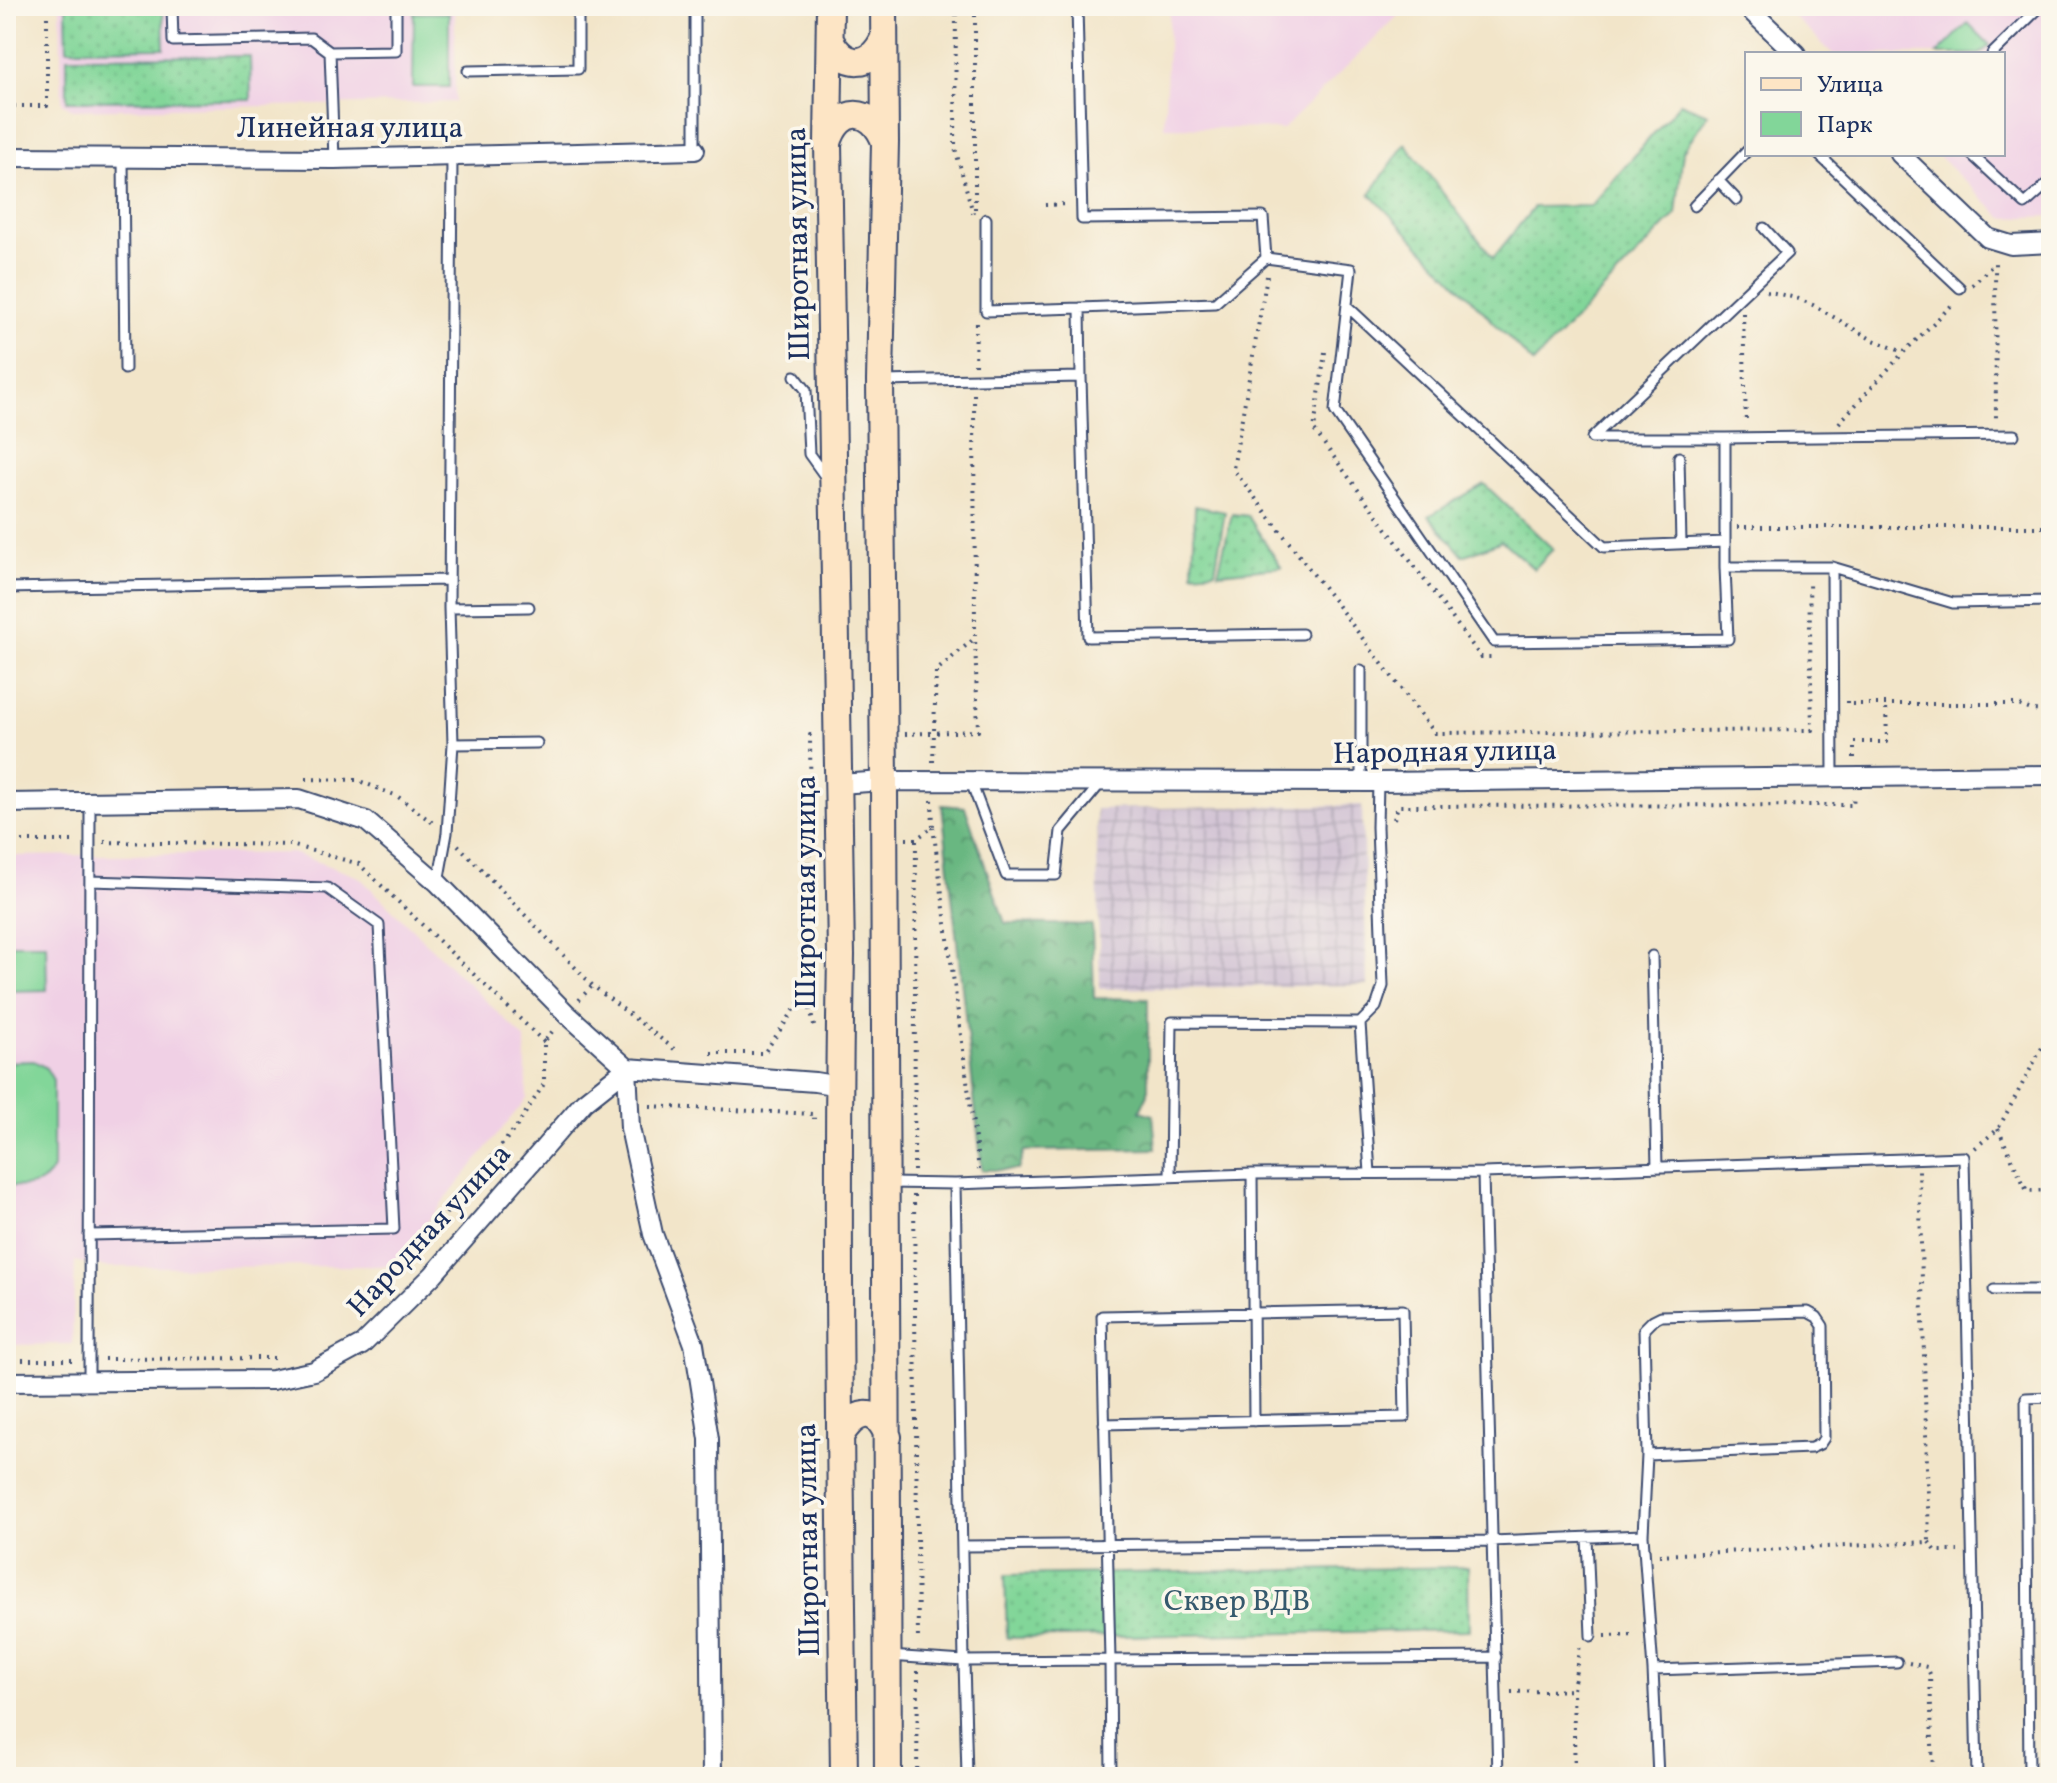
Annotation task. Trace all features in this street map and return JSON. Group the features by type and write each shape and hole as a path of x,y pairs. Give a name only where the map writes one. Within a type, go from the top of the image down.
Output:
{"main road":[{"name":"Широтная улица","path":"830,6 828,143 841,955 827,1084 840,1356 844,1777"},
{"path":"884,6 885,142 880,381 888,1777"},
{"path":"830,40 837,53 850,61 866,61 878,52 884,38"},
{"path":"828,143 833,126 847,116 865,115 879,125 885,142"},
{"path":"840,1356 844,1371 858,1380 875,1380 882,1373 887,1356"},
{"path":"840,1437 846,1424 860,1416 875,1415 882,1421 888,1437"}],"street":[{"path":"1746,6 1794,52"},
{"name":"Линейная улица","path":"6,157 334,159 695,150"},
{"path":"1902,156 1988,238 2011,245 2051,243"},
{"name":"Народная улица","path":"839,784 884,781 1370,782 2051,775"},
{"path":"6,803 299,799 366,821 438,883 567,1014 627,1068 827,1084"},
{"path":"627,1068 630,1128 653,1234 694,1344 709,1439 712,1777"},
{"name":"Народная улица","path":"6,1382 272,1380 314,1371 362,1345 433,1275 584,1102 627,1068"}],"lane":[{"path":"172,6 173,41 311,38 330,52 396,51 396,6"},
{"path":"468,71 578,69 578,6"},
{"path":"695,6 695,150"},
{"path":"1077,6 1082,219 1263,217 1268,263"},
{"path":"1994,52 2041,6"},
{"path":"330,52 334,159"},
{"path":"1694,206 1745,153"},
{"path":"1820,156 1960,288"},
{"path":"1973,156 2025,204 2051,181"},
{"path":"438,883 447,833 453,744 449,608 452,157"},
{"path":"123,158 125,369"},
{"path":"1718,180 1737,200"},
{"path":"980,220 986,311 1215,303 1268,263 1351,269 1335,411 1494,642 1728,639 1725,438"},
{"path":"1764,228 1787,253 1592,438 2014,435"},
{"path":"1347,306 1604,547 1725,542"},
{"path":"1080,308 1088,637 1302,634"},
{"path":"795,376 806,390 809,454 835,489"},
{"path":"880,381 1081,377"},
{"path":"1679,457 1681,544"},
{"path":"1725,567 1832,567 1953,603 2051,601"},
{"path":"1832,567 1833,777"},
{"path":"6,588 449,580"},
{"path":"449,608 529,607"},
{"path":"1170,1176 1172,1022 1360,1023 1376,1007 1383,986 1377,827 1370,782 1361,670"},
{"path":"453,744 537,743"},
{"path":"971,782 1006,875 1056,875 1061,831 1101,783"},
{"path":"89,1380 90,801"},
{"path":"89,1235 394,1229 379,925 327,888 90,881"},
{"path":"1652,956 1657,1167"},
{"path":"1360,1023 1370,1173"},
{"path":"885,1183 955,1184 1252,1174 1483,1173 1964,1157 1977,1777"},
{"path":"1483,1173 1498,1777"},
{"path":"1252,1174 1254,1421"},
{"path":"955,1184 967,1777"},
{"path":"1994,1290 2051,1290"},
{"path":"1104,1424 1405,1417 1403,1310 1102,1316 1104,1424 1108,1545 1111,1777"},
{"path":"1647,1455 1811,1448 1820,1444 1824,1438 1823,1326 1817,1317 1808,1312 1661,1316 1644,1329 1647,1455 1643,1535 1658,1777"},
{"path":"2029,1777 2026,1398 2051,1397"},
{"path":"963,1546 1492,1541 1643,1535"},
{"path":"1587,1537 1591,1636"},
{"path":"886,1656 964,1661 1496,1657"},
{"path":"1653,1670 1897,1662"}],"path":[{"path":"6,106 47,106 47,6"},
{"path":"956,6 955,148 980,220"},
{"path":"975,6 980,220"},
{"path":"1045,205 1081,204"},
{"path":"1268,263 1233,469 1435,733 1812,730 1810,580 1795,580"},
{"path":"1827,437 1903,353 1995,263 1996,435"},
{"path":"1752,288 1796,298 1903,353"},
{"path":"1742,297 1747,438"},
{"path":"884,735 978,731 975,638 976,323"},
{"path":"1326,339 1314,430 1481,657 1496,657"},
{"path":"1737,567 1737,527 2051,527"},
{"path":"934,734 936,671 975,638"},
{"path":"1847,689 1847,704 2016,704 2031,710 2051,711"},
{"path":"1377,827 1391,826 1398,806 1853,805 1854,742 1887,742 1886,705"},
{"path":"815,1041 815,1027 806,993 803,900 811,842 810,735 838,735"},
{"path":"304,779 357,780 397,796 447,833 593,986 680,1053"},
{"path":"933,827 981,1183"},
{"path":"916,839 917,1777"},
{"path":"708,1053 764,1053 806,993"},
{"path":"1964,1157 1998,1129 2051,1031"},
{"path":"357,1322 517,1126 544,1084 544,1042"},
{"path":"814,1130 814,1114 827,1084"},
{"path":"650,1106 814,1114"},
{"path":"1998,1129 2027,1191 2051,1190"},
{"path":"1919,1158 1929,1542 1936,1551 1972,1551"},
{"path":"6,1360 278,1358"},
{"path":"1644,1555 1929,1542"},
{"path":"1575,1777 1573,1690 1581,1640 1591,1636 1650,1635"},
{"path":"1897,1662 1919,1664 1927,1667 1930,1674 1933,1777"},
{"path":"1497,1692 1573,1690"}],"shaded area":[{"path":"60,6 455,6 455,102 74,110 62,103"},
{"path":"1170,6 1408,6 1283,129 1164,127"},
{"path":"1783,6 2051,6 2051,216 2003,218 1938,156 2005,156 2005,52 1831,52"},
{"path":"1362,805 1367,985 1100,989 1096,809"},
{"path":"293,853 359,877 525,1039 527,1098 392,1266 105,1267 75,1261 72,1344 6,1345 6,856"}],"green space":[{"path":"66,6 163,6 164,48 67,49"},
{"path":"414,13 449,13 449,87 413,87"},
{"path":"1968,23 1990,45 1982,52 1939,52"},
{"path":"250,56 251,100 67,101 67,57"},
{"path":"1680,103 1708,114 1683,151 1676,214 1533,363 1370,194 1405,144 1493,258 1534,207 1591,206"},
{"path":"1484,484 1553,549 1534,569 1502,541 1463,556 1429,516"},
{"path":"1195,506 1225,512 1215,571 1193,573"},
{"path":"1232,514 1248,516 1281,567 1218,573"},
{"path":"942,805 965,807 1005,923 1092,925 1094,998 1148,999 1148,1094 1140,1111 1153,1115 1156,1149 1024,1151 1018,1170 982,1170"},
{"path":"11,944 46,944 47,990 12,991"},
{"path":"34,1061 46,1068 53,1080 53,1168 39,1183 6,1185 6,1062"},
{"name":"Сквер ВДВ","path":"1468,1567 1469,1630 1007,1638 1005,1575"}]}
